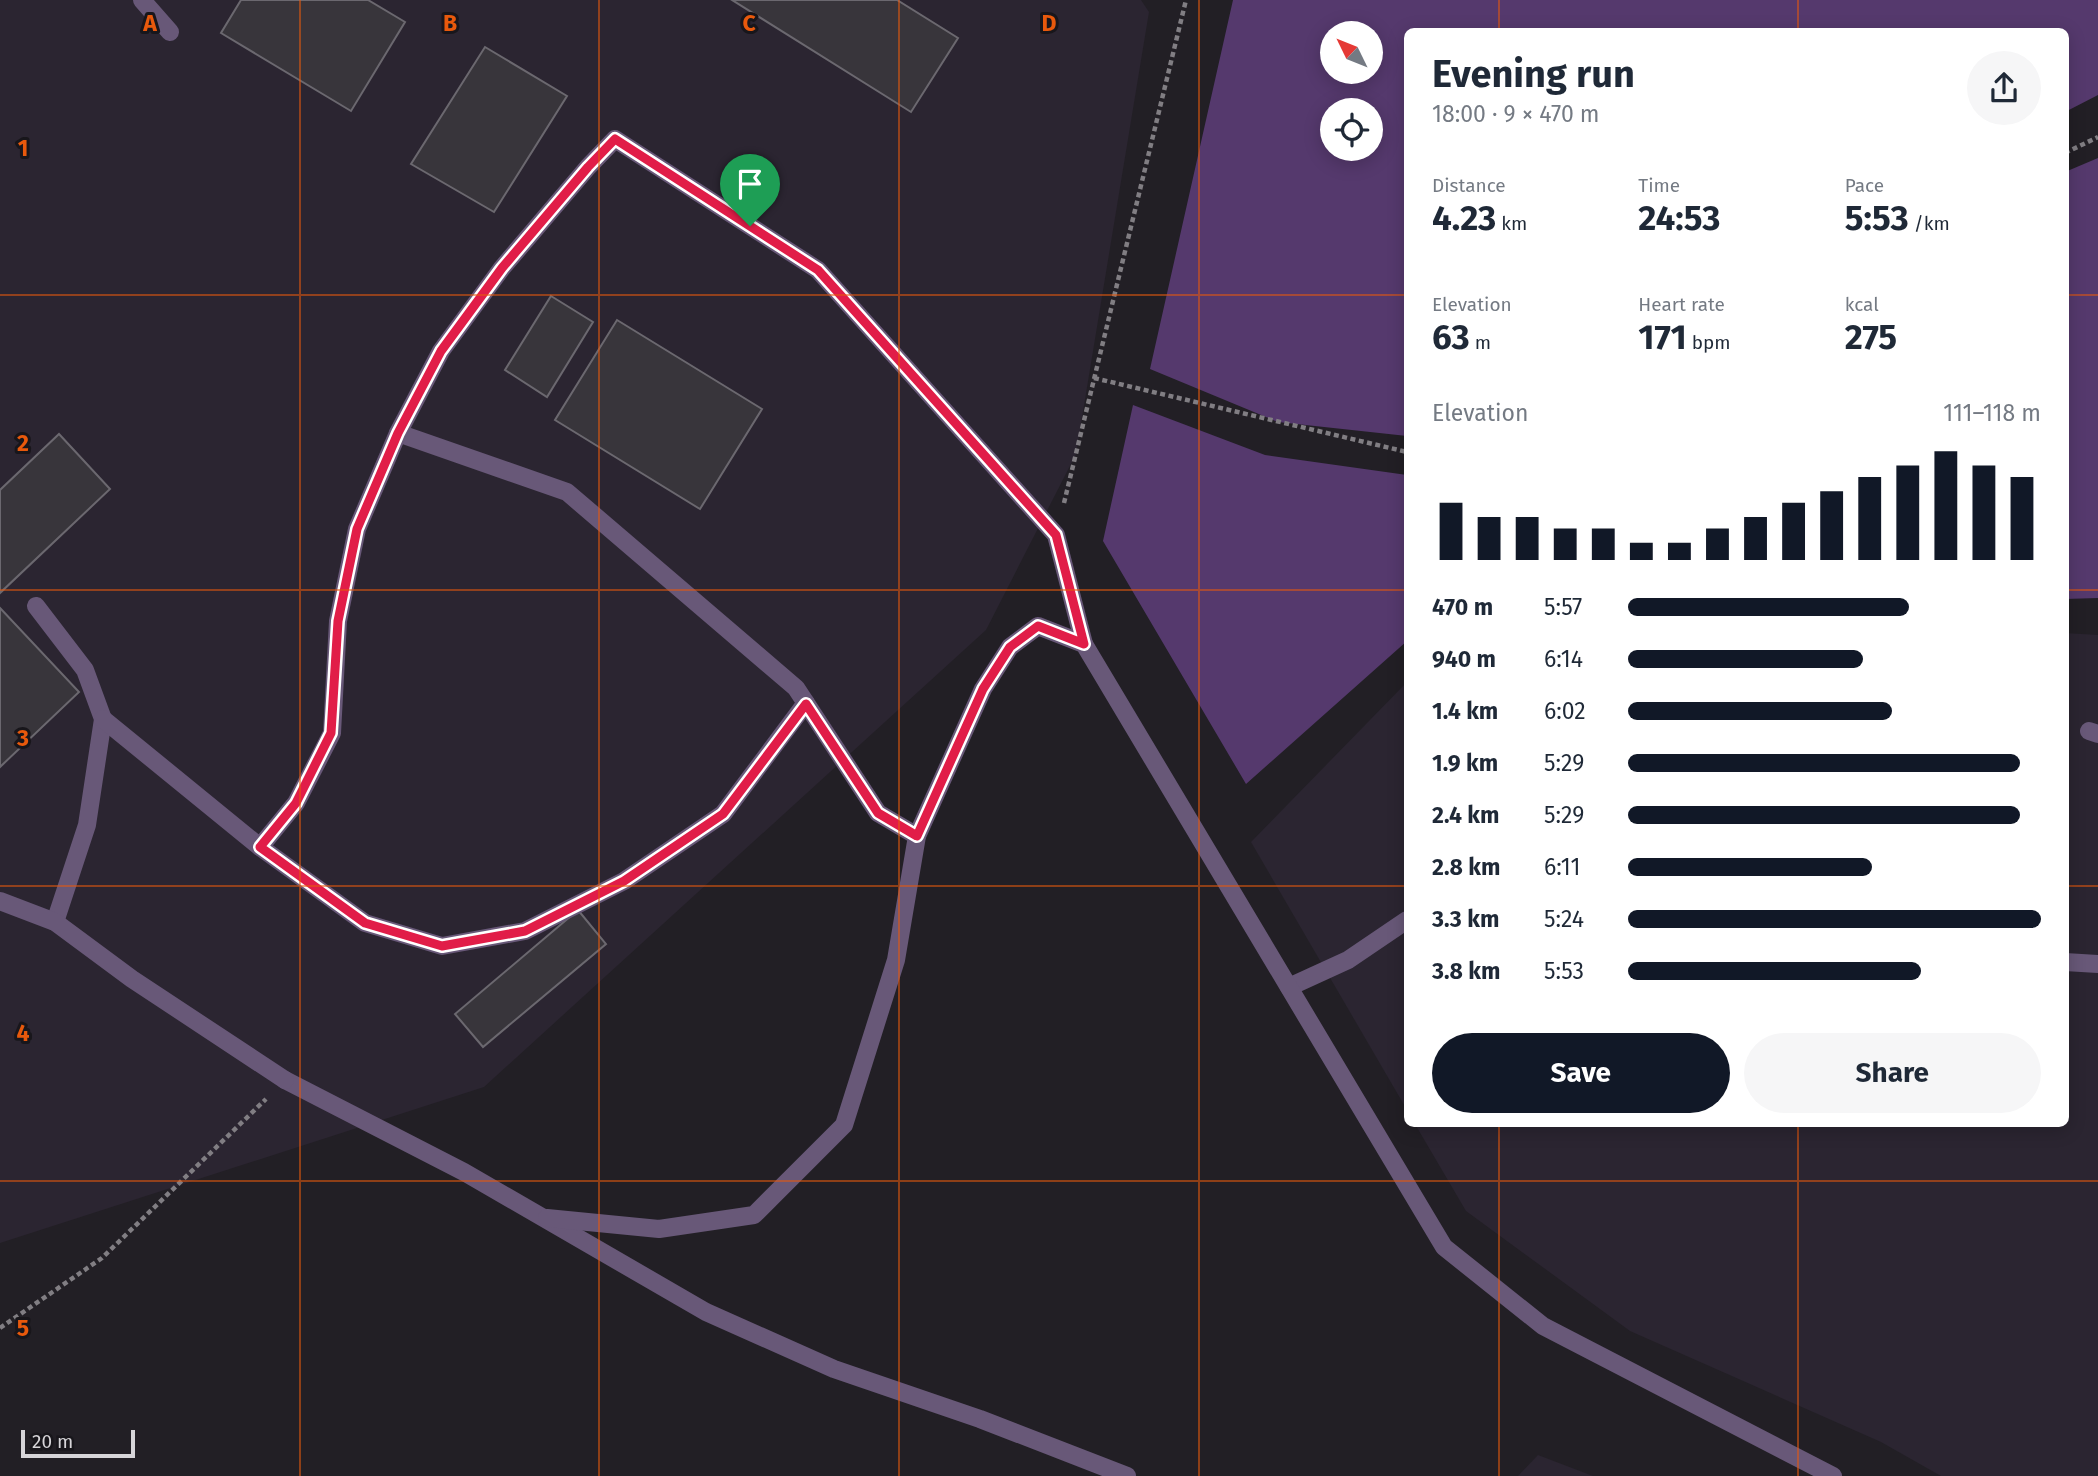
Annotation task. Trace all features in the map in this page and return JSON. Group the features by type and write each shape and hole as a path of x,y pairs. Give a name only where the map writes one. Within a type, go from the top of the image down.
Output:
{"street":[{"path":"142,0 170,32"},
{"path":"260,847 296,803 331,733 338,621 357,529 398,433 441,351 502,268 615,139 818,270 1056,535 1084,644 1444,1247 1543,1326 1833,1476"},
{"path":"398,433 567,492 796,688 878,813 917,836"},
{"path":"36,606 85,670 103,719 87,825 55,922"},
{"path":"547,1218 659,1229 754,1215 844,1125 896,960 917,836 983,689 1010,647 1038,626 1084,644"},
{"path":"103,719 260,847 365,923 442,946 525,931 624,881 723,814 806,704"},
{"path":"0,901 55,922 132,979 285,1080 464,1172 706,1312 821,1363 980,1419 1127,1476"},
{"path":"1289,987 1348,960 1404,922"},
{"path":"2069,962 2098,964"}],"path":[{"path":"1056,535 1186,0"},
{"path":"2069,151 2098,137"},
{"path":"1094,378 1404,451"},
{"path":"0,1328 103,1258 285,1080"}],"shaded area":[{"path":"0,0 1141,0 1149,12 1076,454 986,630 484,1087 0,1243"},
{"path":"1233,0 2098,0 2098,95 2069,110 2069,28 1404,28 1404,436 1278,422 1150,369"},
{"path":"2098,158 2098,598 2069,599 2069,170"},
{"path":"1133,405 1265,455 1404,475 1404,644 1246,784 1103,541"},
{"path":"2069,633 2098,635 2098,1476 1941,1476 1881,1442 1630,1331 1466,1211 1417,1127 2069,1127"},
{"path":"1404,685 1404,1105 1251,842"},
{"path":"1538,1455 1593,1476 1518,1476"}],"building":[{"path":"241,0 368,0 405,22 351,111 221,33"},
{"path":"732,0 897,0 958,38 911,112"},
{"path":"485,47 567,96 494,212 411,164"},
{"path":"551,296 593,322 547,397 505,370"},
{"path":"617,320 762,409 700,509 555,420"},
{"path":"59,434 110,489 0,593 0,490"},
{"path":"0,608 79,692 0,767"},
{"path":"578,910 606,944 483,1047 455,1014"}],"route":[{"path":"615,139 750,226 818,270 1056,535 1084,644 1038,626 1010,647 983,689 917,836 878,813 806,704 723,814 624,881 525,931 442,946 365,923 260,847 296,803 331,733 338,621 357,529 398,433 441,351 502,268 615,139"}]}
